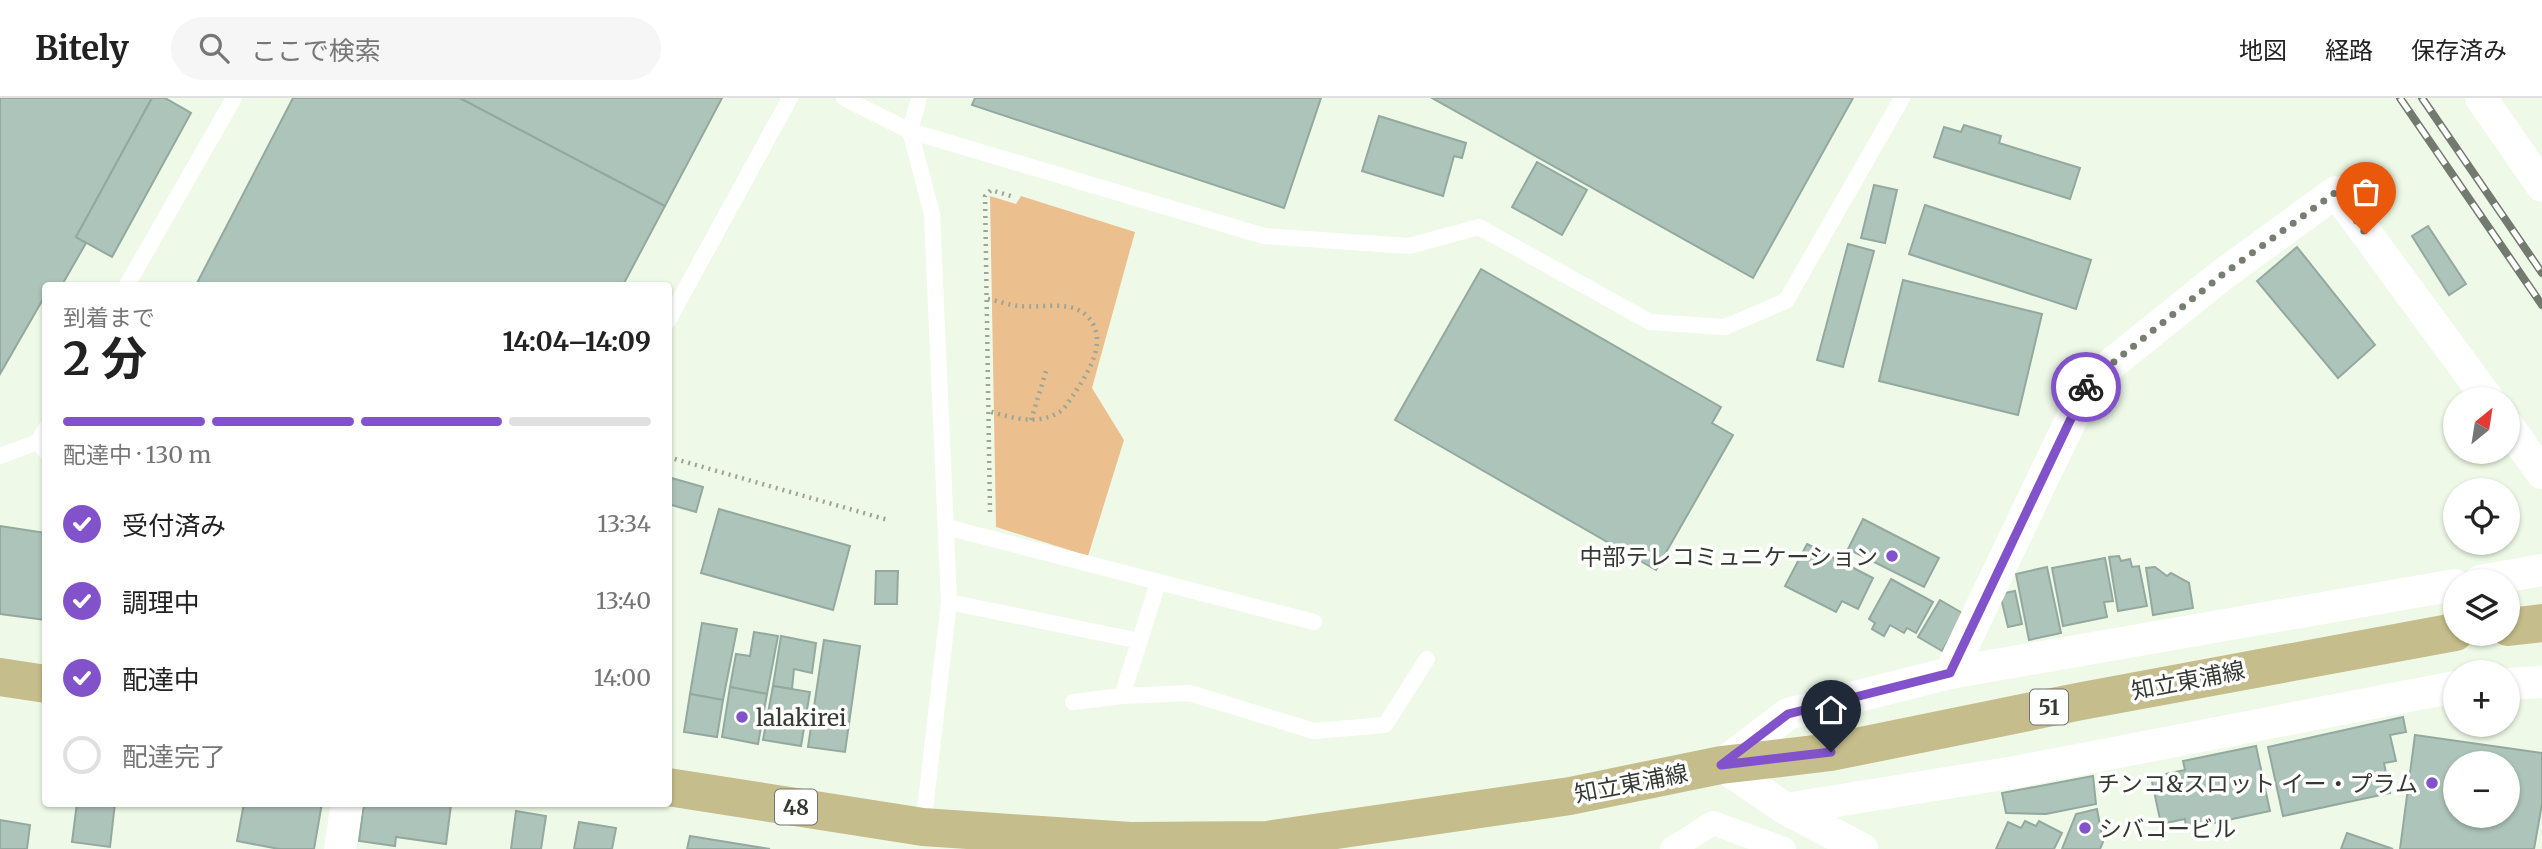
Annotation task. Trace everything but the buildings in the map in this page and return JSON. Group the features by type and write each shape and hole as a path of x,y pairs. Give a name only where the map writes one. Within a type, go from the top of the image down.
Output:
{"main road":[{"path":"2520,626 2542,624"},
{"name":"知立東浦線","path":"923,827 1130,841 1268,840 1570,796 1721,765 1831,752 2082,701 2443,634"},
{"path":"0,677 42,683"},
{"name":"48","path":"672,788 923,827"}],"street":[{"path":"2481,98 2542,186"},
{"path":"1950,673 2089,382 2222,275 2336,192 2479,387"},
{"path":"2520,443 2542,473"},
{"path":"2520,574 2542,570"},
{"path":"1862,849 1786,808 1721,765 1788,714 1950,673 2443,587"},
{"path":"2520,683 2542,682"},
{"path":"1786,808 2015,772 2443,689"},
{"path":"340,849 346,807"},
{"path":"1672,849 1713,823 1784,849"}],"lane":[{"path":"129,282 234,98"},
{"path":"672,314 790,98"},
{"path":"844,98 910,131 1264,236 1409,246 1479,227 1650,322 1725,327 1786,302 1902,98"},
{"path":"919,98 910,131 932,214 949,602 923,827"},
{"path":"0,456 42,440"},
{"path":"946,527 1314,622"},
{"path":"1122,696 1158,583"},
{"path":"949,602 1140,641"},
{"path":"1073,702 1122,696 1189,693 1314,731 1385,725 1427,659"}],"path":[{"path":"990,514 985,196 991,190 1014,197"},
{"path":"988,299 1021,307 1055,306 1075,309 1087,316 1097,333 1096,353 1084,378 1063,410 1031,420 988,411"},
{"path":"1031,420 1047,368"},
{"path":"672,458 888,520"}],"shaded area":[{"path":"990,196 1016,204 1021,196 1135,232 1092,388 1124,440 1088,556 996,527"}],"railway":[{"path":"2400,98 2542,305"},
{"path":"2422,98 2542,273"}],"way so far":[{"path":"2086,387 2222,275 2336,192 2366,234"}],"place":[{"name":"中部テレコミュニケーション","path":"1892,556"},
{"name":"lalakirei","path":"742,717"},
{"name":"チンコ&スロット イー・プラム","path":"2432,783"},
{"name":"シバコービル","path":"2085,828"}],"route":[{"path":"1831,752 1721,765 1788,714 1950,673 2086,387"}]}
